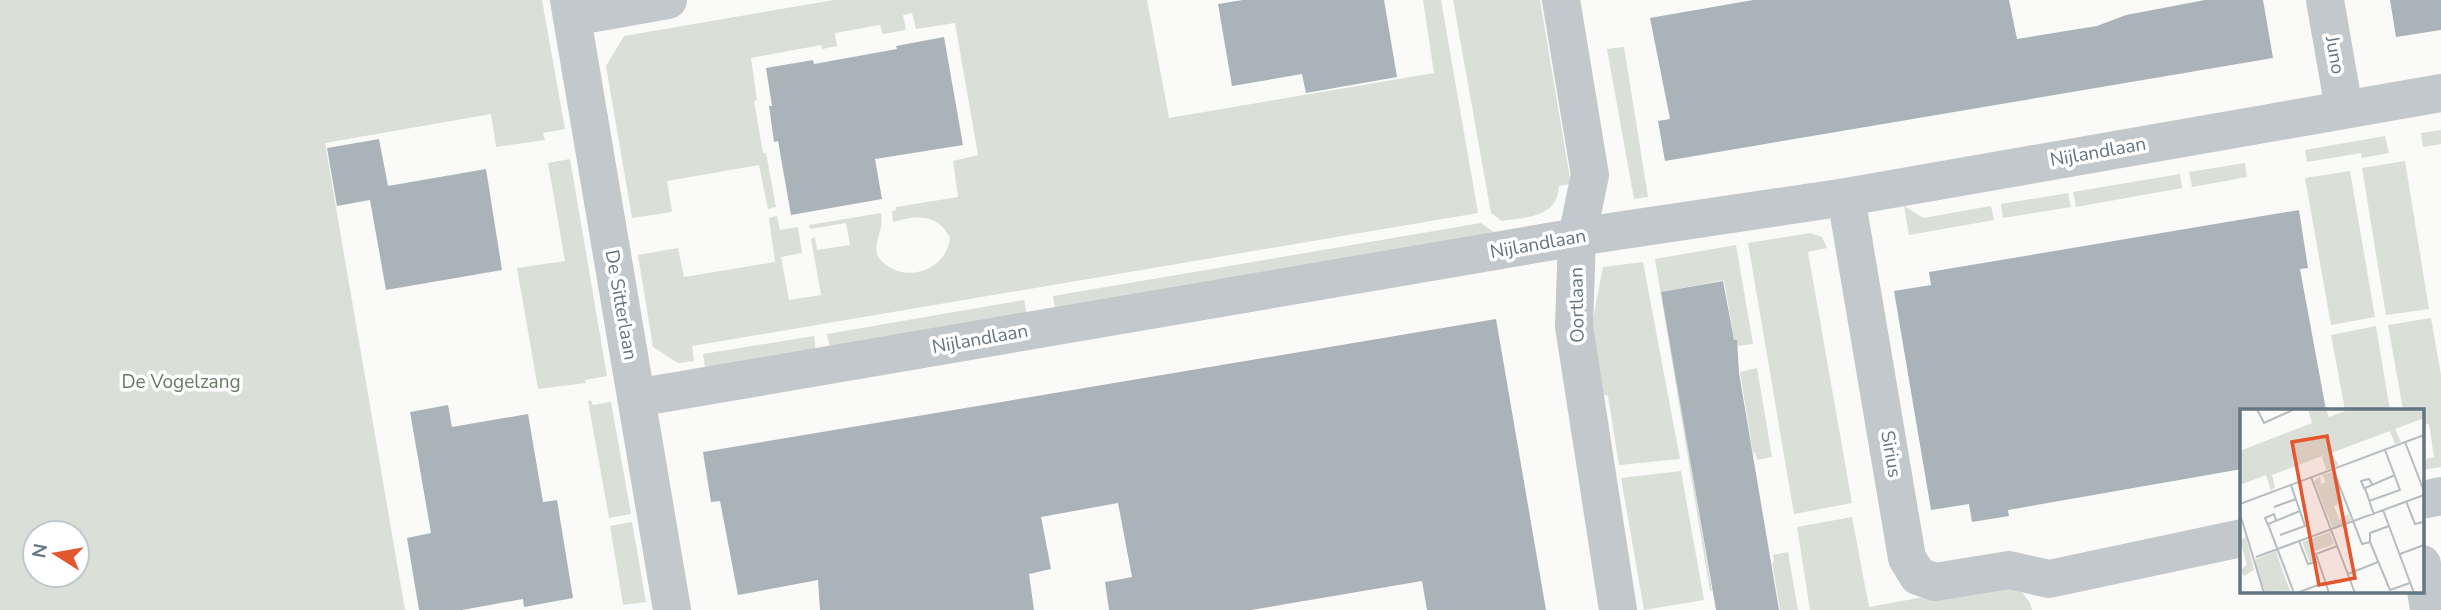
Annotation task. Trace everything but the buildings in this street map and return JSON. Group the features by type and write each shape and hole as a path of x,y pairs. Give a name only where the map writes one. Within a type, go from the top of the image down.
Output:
{"street":[{"path":"571,8 668,0"},
{"name":"Oortlaan","path":"1561,0 1590,175 1577,237 1574,326 1618,610"},
{"name":"Juno","path":"2325,0 2344,109"},
{"name":"De Sitterlaan","path":"571,8 672,610"},
{"name":"Nijlandlaan","path":"636,398 1577,237 1846,197 2441,93"},
{"name":"Sirius","path":"1846,197 1907,558 1918,576 1935,582 2009,570 2051,595 2240,539"},
{"path":"2424,577 2429,610"}],"green space":[{"name":"De Vogelzang","path":"0,0 542,0 565,129 543,133 545,140 496,147 491,114 325,143 405,610 0,610"},
{"path":"834,0 1147,0 1169,118 1434,73 1423,0 1441,0 1478,213 692,346 694,361 678,363 653,347 638,255 678,248 684,277 775,262 769,218 777,216 780,230 798,227 802,253 781,257 789,300 821,295 811,239 815,237 817,250 850,245 846,223 810,229 809,225 881,213 877,255 886,265 908,273 920,272 930,267 940,260 947,250 950,238 933,220 918,217 893,222 892,211 896,210 896,207 958,197 953,161 978,155 955,23 916,29 912,13 903,15 906,30 883,34 880,25 835,33 837,46 822,49 821,45 751,58 757,100 754,101 776,207 768,209 759,165 667,181 672,212 632,218 606,66 624,36"},
{"path":"1453,0 1540,0 1571,184 1559,186 1553,204 1539,214 1502,221 1491,213"},
{"path":"1624,47 1648,197 1634,199 1607,49"},
{"path":"2441,130 2441,144 2423,147 2421,133"},
{"path":"2385,136 2389,153 2362,158 2361,153 2307,162 2305,150"},
{"path":"570,159 607,376 585,380 586,383 538,389 517,268 565,261 548,163"},
{"path":"2405,161 2429,309 2386,315 2362,168"},
{"path":"2245,163 2247,177 2192,187 2189,172"},
{"path":"2350,171 2375,317 2331,325 2305,178"},
{"path":"2180,174 2182,188 2076,207 2073,192"},
{"path":"2068,193 2071,207 2003,218 2001,204"},
{"path":"1904,206 1923,218 1991,206 1994,220 1909,235"},
{"path":"1481,223 1498,235 1055,310 1053,296"},
{"path":"1810,233 1822,237 1827,248 1808,252 1852,503 1794,514 1748,243"},
{"path":"1736,245 1753,344 1737,346 1734,340 1724,280 1662,292 1710,591 1655,259"},
{"path":"1643,262 1680,459 1619,465 1608,396 1593,391 1588,345 1603,267"},
{"path":"1024,300 1027,315 830,348 827,334"},
{"path":"2431,318 2441,375 2441,467 2424,470 2424,460 2434,457 2429,424 2424,425 2424,409 2403,409 2388,325"},
{"path":"2376,326 2390,409 2345,409 2331,335"},
{"path":"814,336 816,351 705,368 703,354"},
{"path":"1757,368 1772,457 1757,460 1755,452 1753,453 1740,372"},
{"path":"591,400 593,405 611,402 631,514 609,518 588,401"},
{"path":"1681,471 1704,600 1644,610 1621,478"},
{"path":"1852,517 1869,607 1995,584 2021,591 2032,610 1810,610 1797,527"},
{"path":"632,522 646,602 623,605 610,526"},
{"path":"1788,552 1798,610 1780,610 1773,555"}]}
